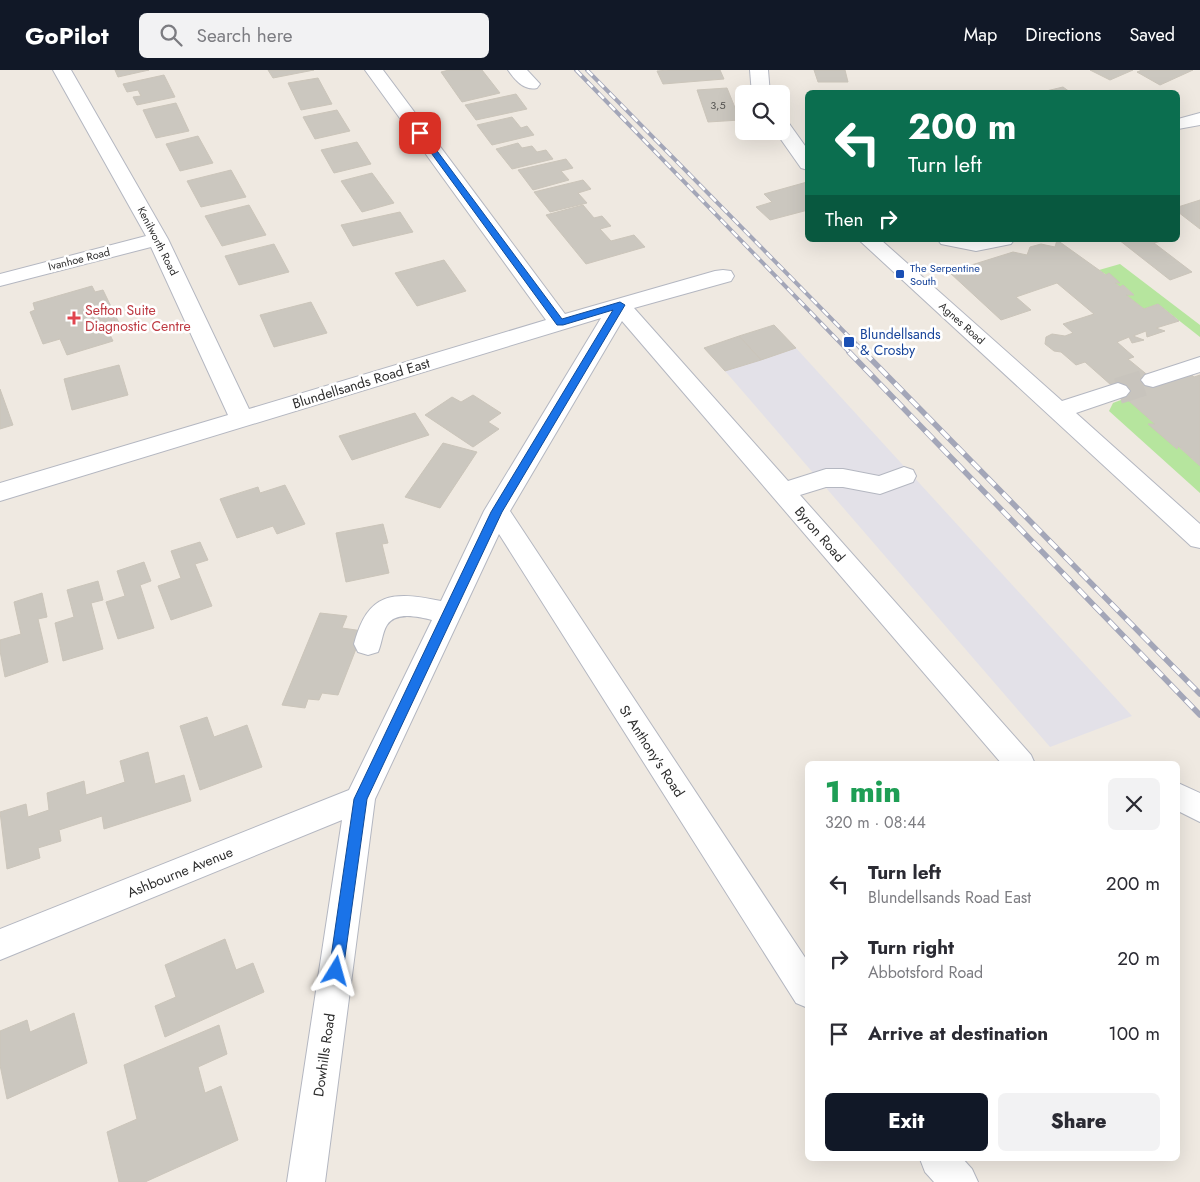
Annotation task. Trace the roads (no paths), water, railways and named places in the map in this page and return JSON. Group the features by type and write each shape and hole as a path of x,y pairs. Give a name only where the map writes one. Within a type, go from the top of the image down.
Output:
{"street":[{"name":"Kenilworth Road","path":"62,70 158,239 242,419"},
{"path":"374,70 560,323"},
{"path":"517,70 531,84"},
{"path":"759,70 760,85"},
{"path":"1180,124 1200,119"},
{"path":"790,139 805,160"},
{"name":"Ivanhoe Road","path":"0,280 158,239"},
{"name":"Agnes Road","path":"871,242 1010,366 1058,412"},
{"path":"954,242 964,245 996,242"},
{"name":"Blundellsands Road East","path":"0,492 620,305 723,276"},
{"name":"Byron Road","path":"620,305 1017,761"},
{"name":"Dowhills Road","path":"306,1182 360,799 497,512 620,305"},
{"path":"1153,380 1200,364"},
{"path":"1118,391 1058,412 1200,539"},
{"path":"784,492 826,478 842,478 880,485 904,476"},
{"name":"St Anthony's Road","path":"497,512 805,987"},
{"path":"368,644 377,618 389,609 406,606 449,613"},
{"path":"1180,797 1200,809"},
{"name":"Ashbourne Avenue","path":"0,945 360,799"},
{"path":"940,1161 959,1182"}],"tunnel":[{"path":"1118,391 1153,380"}],"railway":[{"path":"576,70 850,353"},
{"path":"587,70 865,353"},
{"path":"849,352 1200,715"},
{"path":"864,352 1200,694"}],"place":[{"name":"The Serpentine South","path":"900,274"},
{"name":"Sefton Suite Diagnostic Centre","path":"74,318"},
{"name":"Blundellsands & Crosby","path":"849,342"}]}
